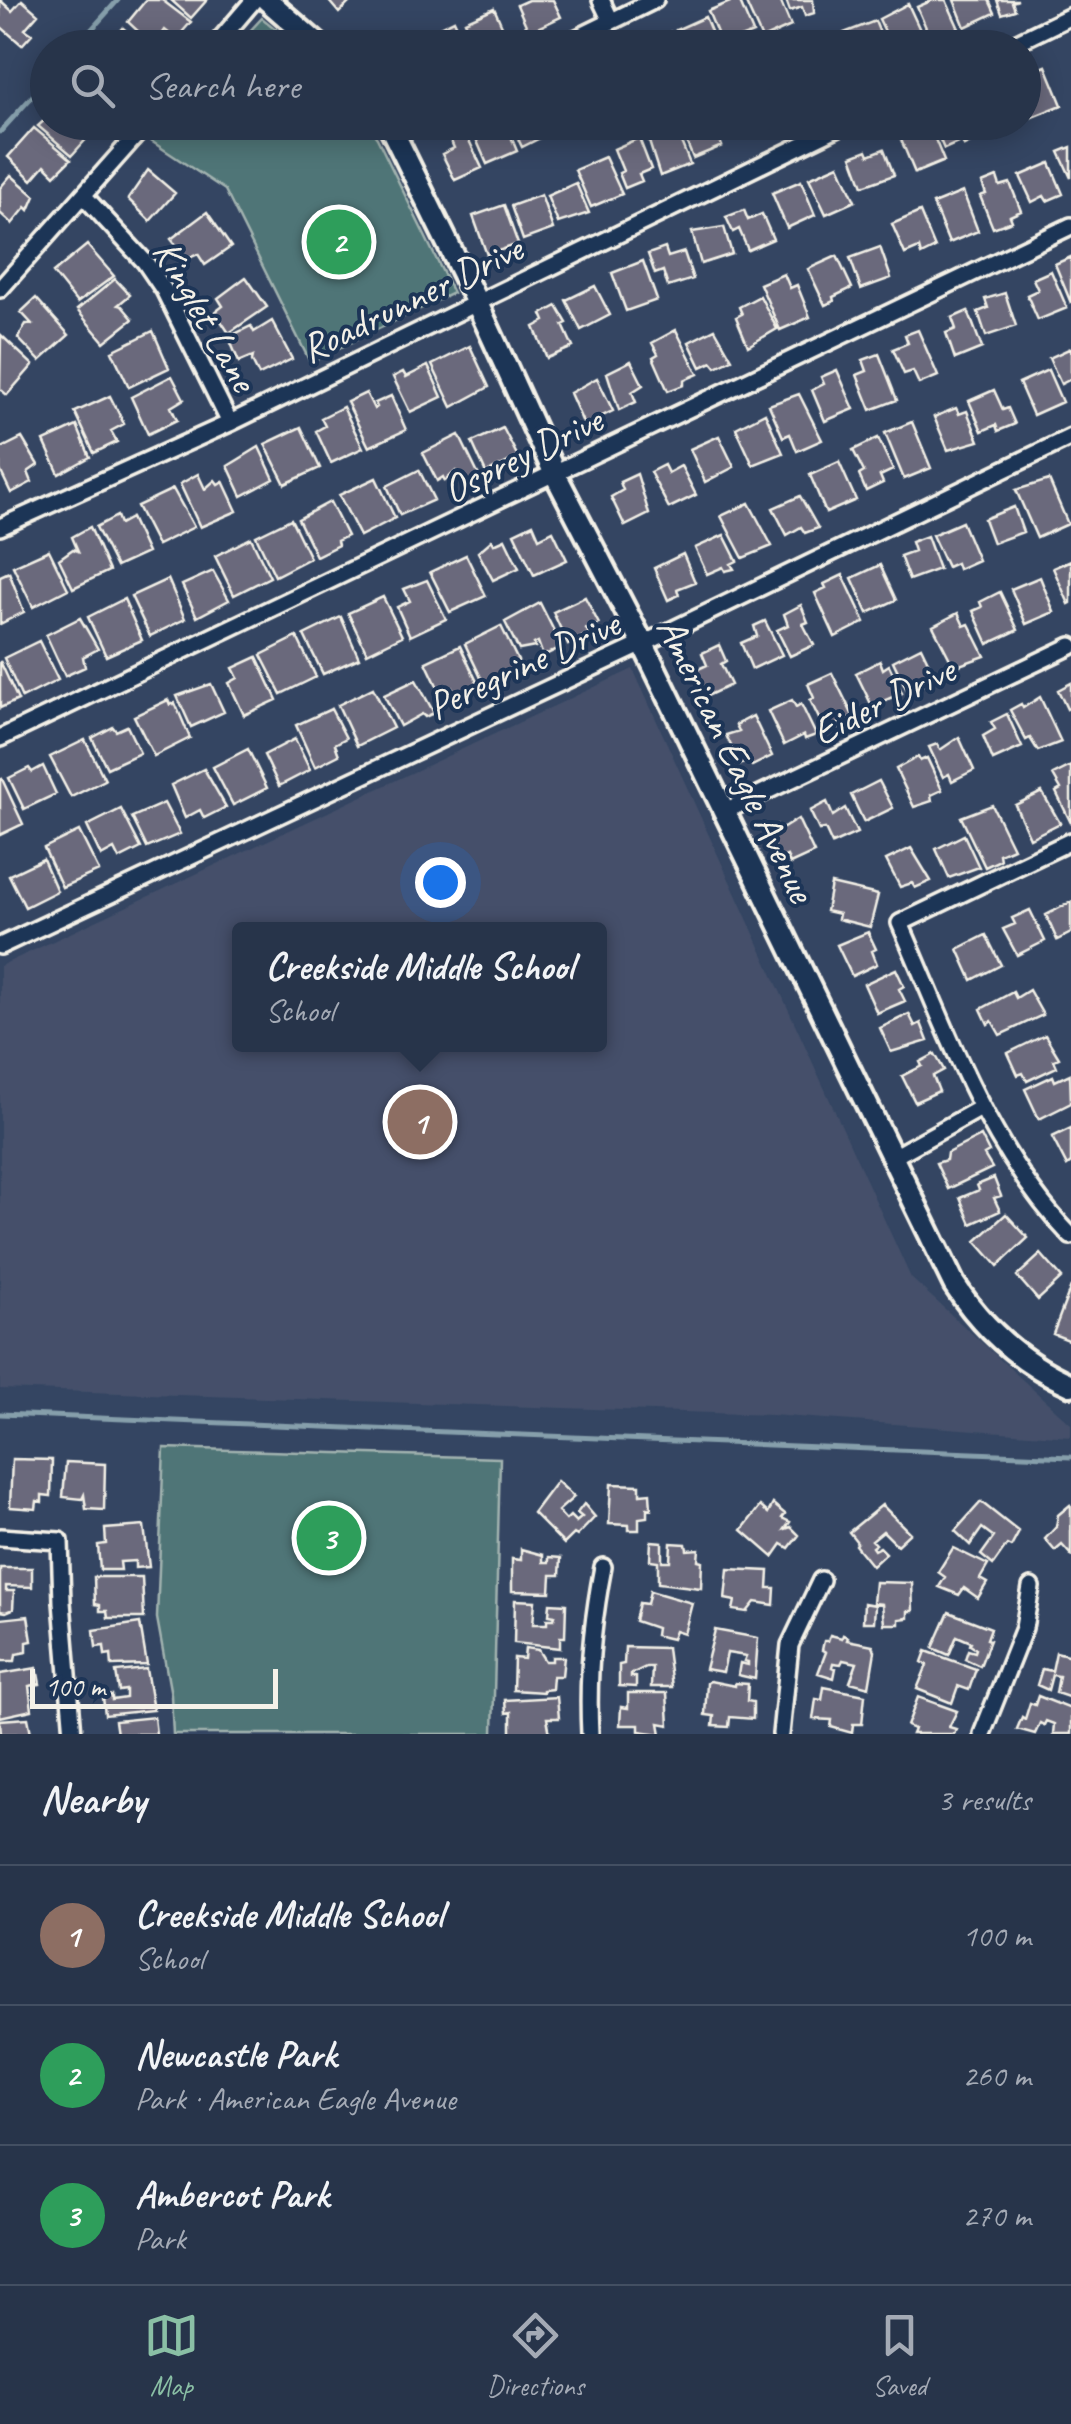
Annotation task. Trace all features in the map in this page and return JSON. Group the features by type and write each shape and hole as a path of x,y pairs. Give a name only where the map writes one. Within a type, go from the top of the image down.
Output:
{"street":[{"path":"228,30 254,0"},
{"path":"268,0 302,30"},
{"path":"601,0 611,20"},
{"path":"592,30 655,0"},
{"path":"1041,31 1071,16"},
{"path":"0,288 132,140"},
{"name":"American Eagle Avenue","path":"403,140 556,474 643,644 954,1284 974,1313 1015,1353 1071,1384"},
{"name":"Roadrunner Drive","path":"0,528 230,423 812,140"},
{"name":"Kinglet Lane","path":"84,196 133,248 164,290 230,423"},
{"name":"Osprey Drive","path":"0,738 1071,226"},
{"name":"Peregrine Drive","path":"0,946 643,644 1071,437"},
{"name":"Eider Drive","path":"723,812 1071,646"},
{"path":"1071,841 900,923 982,1108 1049,1212 1071,1236"},
{"path":"892,1157 982,1108"},
{"path":"0,1537 60,1541 73,1734"},
{"path":"590,1734 592,1624 603,1567"},
{"path":"781,1734 790,1644 821,1580"},
{"path":"982,1734 1024,1628 1031,1587"}],"shaded area":[{"path":"633,669 911,1278 1071,1424 1071,1437 771,1415 0,1389 0,966"}],"green space":[{"path":"262,18 277,30 251,30"},
{"path":"378,140 453,293 310,362 225,190 151,141"},
{"path":"164,1448 500,1458 493,1734 173,1734 171,1695 157,1618"}],"building":[{"path":"0,0 12,11 22,0 38,14 25,29 30,36 22,45 0,26"},
{"path":"146,0 162,0 191,22 184,30 137,30 128,22"},
{"path":"171,0 207,0 191,18"},
{"path":"328,0 352,0 339,13"},
{"path":"528,0 553,0 561,17 528,30 517,5"},
{"path":"739,0 752,30 716,30 708,11"},
{"path":"780,0 791,26 758,30 745,1"},
{"path":"786,0 813,0 814,13 805,16 802,7 790,11"},
{"path":"933,0 946,0 960,30 927,30 917,7"},
{"path":"954,0 989,0 995,13 965,27"},
{"path":"997,0 1018,0 1012,2 1015,10 1002,14"},
{"path":"908,4 920,30 884,30 879,19"},
{"path":"494,8 504,30 469,30 465,21"},
{"path":"705,17 710,30 676,30"},
{"path":"454,20 459,30 433,30"},
{"path":"875,21 879,30 852,30"},
{"path":"1046,66 1062,105 1041,113 1041,68"},
{"path":"30,132 30,140 48,140 71,159 55,175 45,165 32,180 8,157"},
{"path":"54,140 86,140 72,155"},
{"path":"450,140 469,140 482,168 455,180 442,154 454,148"},
{"path":"476,140 512,140 517,151 487,164"},
{"path":"640,140 651,169 639,174 642,181 625,188 614,149"},
{"path":"649,140 680,140 690,164 660,176"},
{"path":"686,140 720,140 722,146 693,158"},
{"path":"901,140 935,140 944,161 915,173"},
{"path":"940,140 977,140 964,146 962,141 944,149"},
{"path":"1071,147 1071,178 1059,152"},
{"path":"884,149 894,175 863,186 852,156"},
{"path":"605,157 622,194 591,207 575,170"},
{"path":"1050,163 1063,194 1032,202 1020,176"},
{"path":"839,165 855,201 826,214 809,178"},
{"path":"148,170 175,193 150,221 128,199"},
{"path":"11,175 35,196 29,210 26,207 12,224 0,213 0,188"},
{"path":"997,177 1000,186 1010,183 1021,211 1010,216 1012,221 993,228 980,196 986,194 982,183"},
{"path":"801,181 815,215 787,228 772,193"},
{"path":"576,183 589,213 558,223 547,196"},
{"path":"963,192 978,231 949,243 933,204"},
{"path":"541,195 553,229 523,240 511,206"},
{"path":"504,205 518,244 487,255 473,216"},
{"path":"744,210 748,220 762,214 773,239 748,250 739,229 733,232 726,217"},
{"path":"207,212 231,247 205,265 198,254 187,259 171,239"},
{"path":"920,212 935,248 921,255 919,248 905,254 892,224"},
{"path":"724,227 732,254 701,264 692,232"},
{"path":"87,245 114,276 77,303 53,273"},
{"path":"880,247 891,278 861,289 850,258"},
{"path":"665,248 668,257 684,252 693,279 668,287 663,271 655,274 648,254"},
{"path":"837,256 852,288 825,305 808,269"},
{"path":"1071,257 1071,303 1055,264"},
{"path":"643,261 657,300 626,311 612,273"},
{"path":"1051,271 1067,308 1038,320 1027,295 1038,290 1033,279"},
{"path":"784,274 790,288 797,285 810,317 780,330 760,284"},
{"path":"246,277 267,307 229,333 215,312 223,306 218,298"},
{"path":"115,279 130,295 118,305 133,319 104,342 77,310"},
{"path":"595,286 610,315 581,330 566,300"},
{"path":"1005,293 1016,326 986,336 978,312 988,308 985,299"},
{"path":"760,296 777,329 748,346 736,317 742,314 739,307"},
{"path":"36,298 69,335 40,361 18,338 26,324 32,324 21,312"},
{"path":"557,306 567,323 563,325 573,347 547,358 534,327 545,321 542,314"},
{"path":"968,311 982,348 955,359 946,333 956,329 952,318"},
{"path":"272,321 292,359 259,375 253,356 239,362 231,343 237,340 235,334 251,326 254,332"},
{"path":"715,329 732,359 716,367 712,362 701,367 689,342"},
{"path":"676,330 698,374 668,391 653,357 658,354 652,343"},
{"path":"918,330 938,376 919,384 913,371 904,374 893,349 908,343 905,335"},
{"path":"153,331 169,368 129,387 112,351"},
{"path":"1,335 33,365 7,395 0,389"},
{"path":"470,346 489,387 452,407 432,365"},
{"path":"1071,348 1071,379 1061,384 1049,358"},
{"path":"879,354 897,400 871,410 857,375 867,371 863,360"},
{"path":"631,361 643,385 632,392 636,402 619,410 607,373"},
{"path":"428,366 442,397 410,412 393,377 403,372 406,377"},
{"path":"837,370 854,409 825,421 812,390 824,384 821,377"},
{"path":"1048,370 1062,402 1033,415 1019,383"},
{"path":"172,376 184,399 171,407 177,420 148,434 131,397"},
{"path":"597,378 613,411 584,425 570,393"},
{"path":"994,390 1015,424 998,431 996,425 982,431 969,401"},
{"path":"366,393 374,409 375,403 391,396 406,430 369,447 347,402"},
{"path":"799,394 822,440 797,451 790,434 783,437 769,405"},
{"path":"110,396 124,424 111,431 117,442 94,453 75,412"},
{"path":"343,407 363,448 331,463 316,431 325,426 321,418"},
{"path":"956,408 959,414 967,411 979,441 948,450 934,417"},
{"path":"765,413 783,453 753,465 736,428"},
{"path":"912,422 931,468 904,479 885,433"},
{"path":"77,426 90,457 59,474 44,441"},
{"path":"301,427 320,468 285,484 265,444"},
{"path":"503,428 518,457 486,473 472,442"},
{"path":"459,435 479,476 463,485 456,471 445,481 443,477 437,481 423,453"},
{"path":"719,436 734,467 705,482 690,449"},
{"path":"22,438 38,465 28,472 32,482 11,493 0,470 0,449"},
{"path":"878,438 893,470 880,476 883,483 866,491 859,475 864,472 853,450"},
{"path":"259,447 274,479 242,496 228,466"},
{"path":"839,462 856,500 826,513 810,475"},
{"path":"664,465 668,473 681,466 696,495 669,508 650,472"},
{"path":"419,470 434,500 400,515 387,486"},
{"path":"198,474 205,489 215,480 218,484 223,481 237,511 200,527 180,484"},
{"path":"637,474 649,514 625,526 611,497 623,490 620,482"},
{"path":"376,478 395,518 360,536 339,495"},
{"path":"1049,480 1068,524 1037,538 1016,490"},
{"path":"173,489 194,527 157,545 137,506"},
{"path":"800,496 818,528 805,533 801,527 787,535 773,508"},
{"path":"330,502 347,536 316,556 298,519"},
{"path":"749,503 772,546 743,558 721,516"},
{"path":"1014,507 1023,532 993,543 984,519"},
{"path":"117,516 120,524 131,518 147,553 116,567 96,527"},
{"path":"291,519 310,558 275,576 256,536"},
{"path":"962,522 978,560 958,569 956,563 947,567 932,535"},
{"path":"533,524 539,538 553,531 567,560 534,575 514,533"},
{"path":"90,527 109,571 73,588 59,559 73,549 78,551 72,537"},
{"path":"724,535 737,561 731,564 734,569 725,571 723,567 707,574 695,548"},
{"path":"927,536 939,569 909,580 900,556 914,551 911,542"},
{"path":"251,538 270,577 234,595 215,556"},
{"path":"505,539 519,568 493,580 478,552 492,540 494,544"},
{"path":"49,550 68,589 33,607 13,566"},
{"path":"683,554 695,582 677,589 679,595 668,600 654,568"},
{"path":"466,555 486,596 450,612 430,572"},
{"path":"1071,560 1071,603 1069,604 1053,568"},
{"path":"880,565 896,600 868,613 852,578"},
{"path":"213,571 229,600 197,617 182,585"},
{"path":"9,572 24,612 0,624 0,576"},
{"path":"843,575 865,622 835,637 815,593"},
{"path":"1040,577 1054,612 1026,624 1011,589"},
{"path":"168,579 185,619 150,636 131,596"},
{"path":"427,580 446,619 410,636 397,607 410,601 404,589"},
{"path":"1000,592 1018,630 988,644 973,611 982,607 980,602"},
{"path":"383,597 402,636 367,653 348,613"},
{"path":"585,597 599,624 586,629 589,633 568,645 553,612"},
{"path":"124,599 142,640 106,656 88,617"},
{"path":"540,603 562,647 543,656 538,642 535,647 519,650 505,622"},
{"path":"801,605 808,622 803,624 814,645 790,656 777,630 788,625 784,614"},
{"path":"958,613 964,626 969,624 985,656 954,667 933,626"},
{"path":"341,617 359,658 323,674 304,635"},
{"path":"80,618 98,649 83,657 85,667 65,676 46,635"},
{"path":"765,621 782,655 752,669 741,643 757,636 754,626"},
{"path":"501,626 521,667 484,684 465,644"},
{"path":"297,637 316,677 281,694 261,655"},
{"path":"39,641 58,680 22,698 4,658"},
{"path":"719,645 726,661 721,664 731,685 707,696 696,670 707,665 702,653"},
{"path":"460,646 479,686 456,697 452,688 441,694 426,662"},
{"path":"921,647 934,674 908,692 893,661"},
{"path":"257,657 277,700 244,715 229,683 238,678 233,668"},
{"path":"0,661 18,700 0,708"},
{"path":"880,661 883,669 889,665 902,693 872,706 856,673"},
{"path":"832,673 853,716 826,733 810,700 814,698 808,684"},
{"path":"416,680 434,713 425,717 422,714 400,726 384,695"},
{"path":"1071,683 1071,707 1067,709 1058,690"},
{"path":"211,684 224,712 191,727 177,696"},
{"path":"373,688 393,728 357,746 338,705"},
{"path":"1040,697 1061,742 1038,751 1030,738 1026,740 1010,710 1021,704 1023,708"},
{"path":"168,700 170,705 175,703 190,738 154,756 134,716"},
{"path":"792,700 796,707 801,704 816,735 805,739 804,735 784,745 768,711"},
{"path":"331,709 346,738 335,744 339,755 315,767 296,725"},
{"path":"1007,714 1022,747 993,760 983,736 995,729 991,722"},
{"path":"753,716 772,756 752,766 748,761 740,765 726,735 739,731 736,725"},
{"path":"127,726 140,753 107,768 92,738 113,727 116,731"},
{"path":"959,737 974,770 952,781 949,774 943,777 929,747 937,744 940,750"},
{"path":"295,739 310,770 279,786 264,755"},
{"path":"85,740 105,780 71,797 50,757"},
{"path":"248,749 267,788 233,805 213,767"},
{"path":"918,757 920,761 927,758 942,790 931,795 932,801 914,807 896,769"},
{"path":"43,766 56,794 24,809 9,778"},
{"path":"1071,766 1071,823 1056,792 1061,789 1053,775"},
{"path":"204,769 226,807 204,818 200,810 185,818 171,785"},
{"path":"0,780 23,824 0,835"},
{"path":"879,781 893,808 864,822 851,795"},
{"path":"1042,792 1060,823 1030,838 1015,805"},
{"path":"827,802 833,816 845,808 857,833 832,844 825,829 819,830 810,811"},
{"path":"164,803 180,834 147,848 132,817"},
{"path":"992,805 1013,848 985,867 961,817"},
{"path":"121,809 141,848 119,859 114,849 101,856 87,826"},
{"path":"798,819 814,853 790,864 787,856 780,859 767,830 777,825 780,830"},
{"path":"79,831 99,871 62,887 44,848"},
{"path":"964,835 979,867 949,878 936,849"},
{"path":"911,848 931,881 915,888 912,883 900,887 886,860"},
{"path":"43,859 57,891 25,907 9,875"},
{"path":"831,884 878,895 870,927 838,919 839,914 826,911"},
{"path":"1071,902 1071,933 1057,940 1046,915"},
{"path":"1030,910 1045,941 1017,955 1003,929 1015,924 1012,918"},
{"path":"868,932 876,949 872,951 877,964 852,976 837,945"},
{"path":"986,935 1001,965 972,980 958,949"},
{"path":"896,969 904,986 899,989 905,1001 877,1013 864,984"},
{"path":"1029,990 1043,1015 1000,1035 992,1021 988,1024 981,1009 1013,992 1016,998"},
{"path":"909,1014 915,1026 921,1023 928,1041 891,1052 880,1028"},
{"path":"1045,1035 1059,1058 1054,1060 1057,1067 1027,1081 1023,1073 1018,1075 1008,1053"},
{"path":"935,1054 944,1070 933,1076 939,1091 915,1102 902,1076"},
{"path":"1070,1074 1071,1103 1039,1119 1025,1089 1053,1076 1055,1081"},
{"path":"1071,1128 1071,1163 1067,1166 1052,1137"},
{"path":"981,1136 989,1152 984,1155 992,1168 948,1189 936,1163"},
{"path":"994,1178 1001,1196 994,1198 1000,1211 971,1224 960,1198"},
{"path":"1006,1214 1028,1238 998,1266 976,1241"},
{"path":"1041,1254 1062,1278 1038,1300 1017,1276"},
{"path":"1071,1286 1071,1341 1053,1334"},
{"path":"12,1459 52,1460 51,1496 42,1495 36,1509 10,1507"},
{"path":"66,1462 105,1464 104,1510 86,1509 84,1495 82,1499 63,1497"},
{"path":"557,1481 574,1497 558,1511 566,1520 570,1516 576,1522 582,1517 577,1513 584,1504 595,1517 564,1544 533,1513"},
{"path":"611,1484 640,1485 640,1494 650,1493 651,1509 647,1508 647,1517 639,1518 639,1530 609,1524"},
{"path":"981,1502 1019,1532 993,1565 981,1555 994,1537 982,1528 970,1545 955,1531"},
{"path":"773,1504 785,1514 782,1518 790,1522 785,1529 791,1527 799,1535 789,1548 782,1544 773,1557 742,1530 760,1506 768,1513"},
{"path":"882,1505 910,1533 897,1545 883,1531 872,1540 876,1544 874,1550 880,1547 886,1553 872,1566 849,1532"},
{"path":"1070,1505 1071,1555 1062,1545 1055,1551 1045,1539 1056,1527 1058,1515"},
{"path":"144,1526 149,1567 135,1568 135,1561 120,1562 121,1570 100,1570 98,1545 106,1544 105,1529"},
{"path":"651,1541 662,1542 662,1561 670,1561 671,1543 686,1544 687,1550 699,1549 701,1588 658,1583 658,1561 650,1560"},
{"path":"953,1548 988,1565 980,1579 987,1583 978,1598 964,1588 959,1595 939,1587 945,1577 938,1572"},
{"path":"521,1549 543,1555 543,1562 549,1562 549,1557 561,1558 560,1575 551,1575 550,1592 512,1591 512,1559 521,1560"},
{"path":"0,1568 32,1568 32,1587 6,1586 6,1591 14,1591 13,1609 6,1612 0,1611"},
{"path":"728,1569 769,1571 768,1588 775,1588 774,1605 755,1602 747,1612 733,1610 735,1601 725,1599"},
{"path":"94,1577 142,1577 144,1618 108,1618 107,1611 100,1611 100,1605 95,1604"},
{"path":"875,1582 912,1583 913,1611 908,1611 908,1618 899,1619 899,1624 884,1624 882,1604 873,1603"},
{"path":"650,1591 692,1603 684,1634 675,1631 672,1639 655,1635 656,1628 635,1621 639,1603 647,1604"},
{"path":"515,1600 535,1601 533,1624 547,1624 547,1619 554,1619 549,1615 550,1603 566,1604 565,1637 560,1637 560,1648 514,1643"},
{"path":"864,1603 875,1605 874,1622 863,1622"},
{"path":"949,1612 991,1628 980,1666 965,1659 968,1650 976,1649 957,1636 949,1655 933,1648"},
{"path":"28,1616 32,1641 27,1642 27,1652 16,1654 15,1661 0,1661 0,1619"},
{"path":"140,1623 147,1665 112,1666 111,1654 105,1655 104,1646 96,1647 94,1630"},
{"path":"715,1630 758,1638 755,1679 738,1675 740,1663 748,1665 744,1661 746,1656 727,1653 723,1672 705,1669"},
{"path":"830,1635 873,1645 869,1687 850,1682 857,1663 833,1663 834,1678 818,1673 826,1652 822,1650 824,1641"},
{"path":"625,1647 667,1648 672,1687 651,1687 652,1667 631,1674 636,1677 636,1687 619,1686 619,1665 624,1664"},
{"path":"525,1648 538,1650 545,1661 564,1657 562,1676 553,1676 552,1689 513,1690 514,1658 524,1659"},
{"path":"926,1651 976,1669 969,1690 958,1686 952,1703 917,1689 927,1665 922,1662"},
{"path":"1056,1652 1071,1656 1071,1698 1056,1693 1059,1676 1052,1675 1048,1690 1037,1685 1042,1669 1052,1671"},
{"path":"37,1668 40,1684 29,1686 32,1710 0,1717 0,1674"},
{"path":"146,1669 153,1710 105,1715 103,1697 126,1698 126,1690 119,1691 116,1672"},
{"path":"710,1681 735,1686 748,1684 747,1701 753,1702 753,1719 730,1717 729,1727 713,1726 714,1716 705,1715"},
{"path":"824,1687 865,1695 862,1724 853,1724 852,1733 831,1727 832,1720 813,1719 816,1699 822,1700"},
{"path":"628,1693 667,1693 669,1725 659,1723 661,1734 639,1731 639,1725 620,1725 621,1707 628,1708"},
{"path":"1038,1696 1071,1709 1071,1734 1053,1734 1054,1724 1046,1721 1044,1725 1040,1723 1035,1734 1017,1729"},
{"path":"557,1697 559,1718 547,1718 550,1734 511,1734 511,1712 506,1713 505,1700"},
{"path":"918,1697 957,1711 949,1727 956,1729 954,1734 912,1734 914,1729 907,1726"},
{"path":"154,1717 156,1734 117,1734 115,1721"},
{"path":"28,1718 31,1733 38,1734 1,1734 0,1720"}],"waterway":[{"path":"91,30 118,0"},
{"path":"0,132 30,99"},
{"path":"0,1414 1071,1457"}],"place":[{"name":"Newcastle Park","path":"339,242"},
{"name":"Creekside Middle School","path":"420,1122"},
{"name":"Ambercot Park","path":"329,1538"}]}
